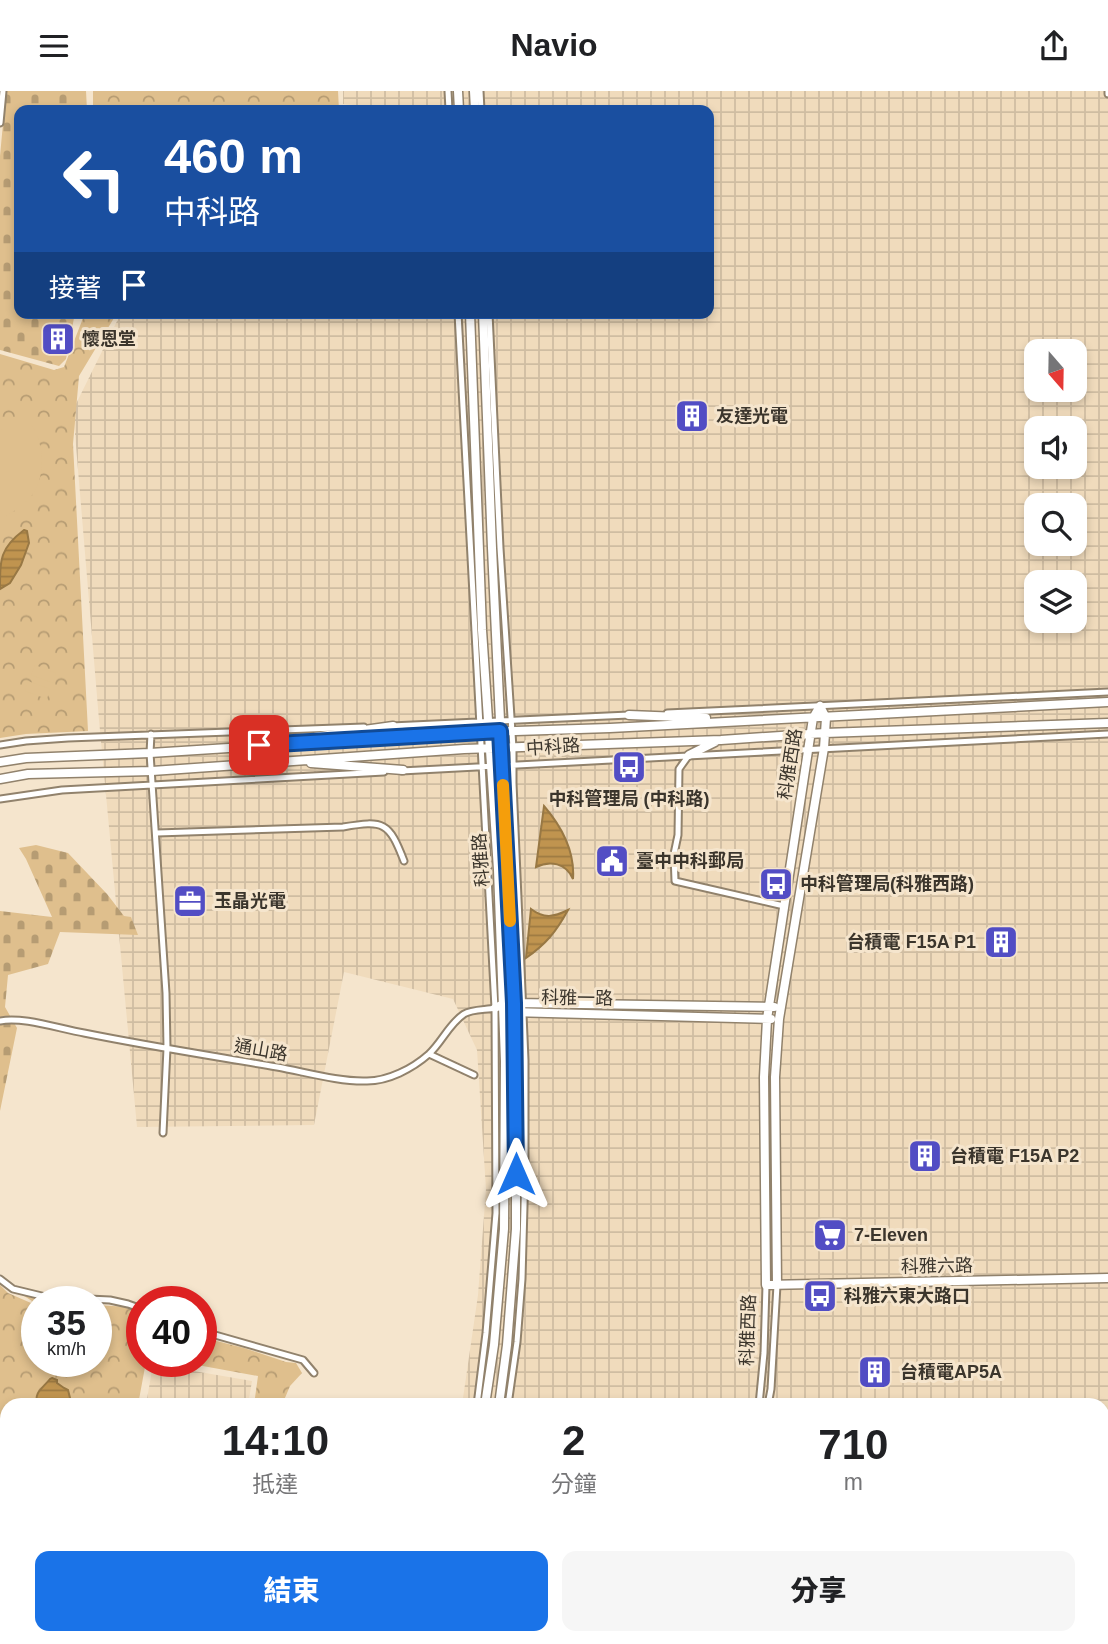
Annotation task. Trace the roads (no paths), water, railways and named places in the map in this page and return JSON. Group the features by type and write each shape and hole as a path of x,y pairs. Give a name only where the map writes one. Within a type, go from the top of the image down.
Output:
{"street":[{"path":"0,123 3,91"},
{"name":"科雅路","path":"458,319 487,767 501,921 496,1213 478,1398"},
{"name":"科雅路","path":"470,319 484,721"},
{"name":"科雅路","path":"483,319 499,720 518,1008 516,1229 500,1398"},
{"name":"科雅路","path":"489,319 499,535 513,748 518,1008 525,1170 523,1279 509,1398"},
{"name":"中科路","path":"0,745 47,739 151,734 393,726 1108,692"},
{"name":"中科路","path":"0,762 26,758 500,731 826,718 1108,702"},
{"name":"科雅西路","path":"760,1398 766,1285 764,1077 767,1019 810,734 813,717 820,706"},
{"name":"科雅西路","path":"769,1398 777,1285 775,1077 779,1019 824,748 826,718 820,706"},
{"path":"629,715 754,719"},
{"name":"中科路","path":"0,779 28,774 152,771 501,748 1108,723"},
{"path":"259,745 393,726"},
{"path":"151,734 166,993 167,1048 163,1133"},
{"name":"中科路","path":"0,799 62,790 1108,734"},
{"path":"721,740 689,755 679,769 675,881 784,906"},
{"path":"280,761 403,771"},
{"path":"157,833 379,824 389,830 404,861"},
{"name":"科雅一路","path":"501,1008 782,1007"},
{"name":"科雅路","path":"486,1398 494,1345 504,1229 505,1062 501,1008"},
{"name":"通山路","path":"0,1021 22,1020 167,1048 348,1080 367,1081 382,1080 404,1071 429,1054 465,1014 501,1008"},
{"name":"科雅一路","path":"518,1008 779,1019"},
{"path":"429,1054 474,1075"},
{"path":"0,1279 13,1289 46,1297 110,1300 126,1304"},
{"name":"科雅六路","path":"766,1285 1108,1279"},
{"path":"217,1336 303,1360 314,1373"}],"place":[{"name":"懷恩堂","path":"58,339"},
{"name":"友達光電","path":"692,416"},
{"name":"中科管理局 (中科路)","path":"629,767"},
{"name":"臺中中科郵局","path":"612,861"},
{"name":"中科管理局(科雅西路)","path":"776,884"},
{"name":"玉晶光電","path":"190,901"},
{"name":"台積電 F15A P1","path":"1001,942"},
{"name":"台積電 F15A P2","path":"925,1156"},
{"name":"7-Eleven","path":"830,1235"},
{"name":"科雅六東大路口","path":"820,1296"},
{"name":"台積電AP5A","path":"875,1372"}]}
